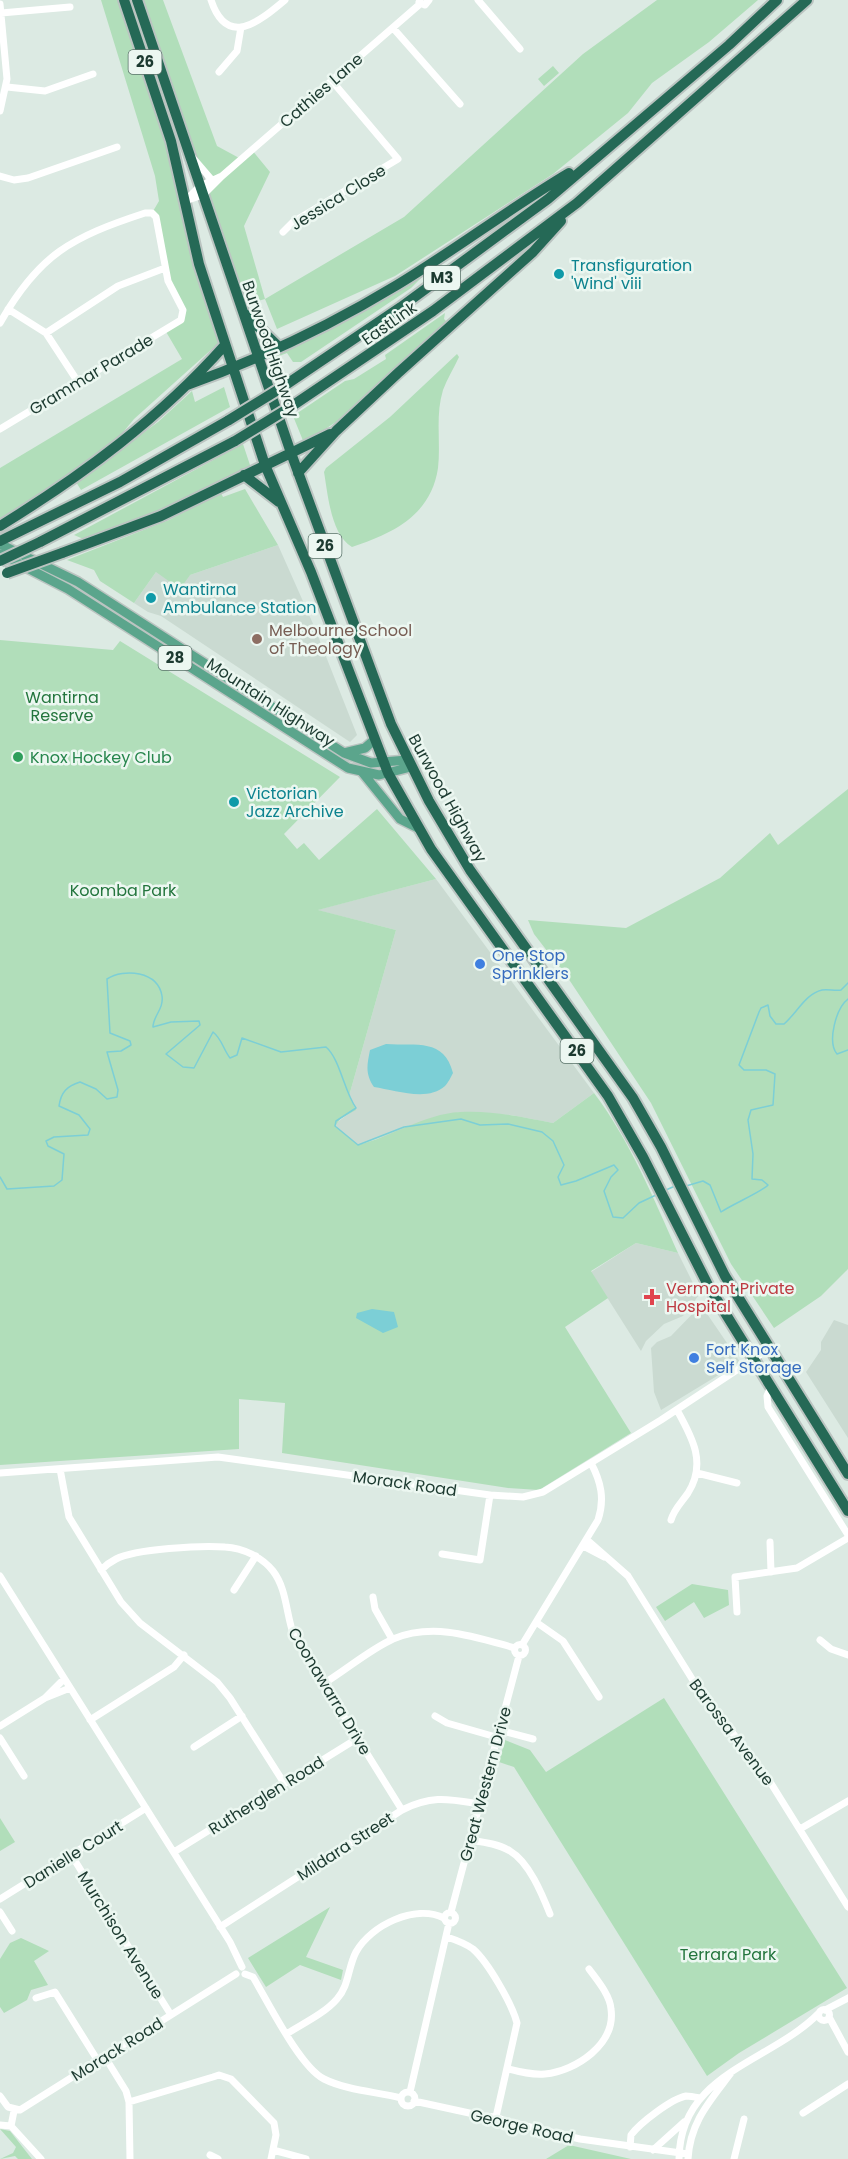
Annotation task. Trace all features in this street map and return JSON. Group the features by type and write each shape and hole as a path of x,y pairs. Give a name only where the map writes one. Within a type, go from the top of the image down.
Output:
{"highway":[{"name":"26","path":"124,0 166,124 199,264 265,465 315,583 383,763 418,828 598,1080 651,1173 709,1287 770,1389 848,1511"},
{"name":"Burwood Highway","path":"137,0 298,473 391,724 409,764 448,836 622,1081 671,1169 725,1276 848,1474"},
{"name":"EastLink","path":"0,542 120,482 229,420 281,388 463,263 540,205 729,45 777,0"},
{"name":"EastLink","path":"0,561 235,441 289,408 433,310 577,203 737,65 807,0"},
{"path":"166,124 177,119"},
{"path":"187,385 279,347 337,319 398,285 595,158"},
{"path":"298,473 336,431 533,252 577,203"},
{"path":"243,312 279,347"},
{"path":"0,526 60,489 106,456 187,385 225,345"},
{"path":"3,573 161,516 336,431"},
{"path":"244,475 280,502"},
{"path":"493,936 503,932 516,933"}],"main road":[{"name":"Mountain Highway","path":"0,542 78,582 344,753 363,762 409,764"},
{"name":"Mountain Highway","path":"0,554 60,584 338,762 362,772 388,773 409,764"},
{"path":"248,706 255,696"},
{"path":"344,753 364,748 373,741"},
{"path":"362,772 400,819 418,828"}],"street":[{"path":"211,0 223,20 242,27 259,22 285,0"},
{"name":"Cathies Lane","path":"185,201 222,176 393,28 419,2 427,5 429,0"},
{"path":"478,0 520,49"},
{"path":"0,111 7,87 1,9 70,7"},
{"path":"219,72 237,51 242,27"},
{"path":"393,28 460,104"},
{"path":"7,87 45,91 93,74"},
{"name":"Jessica Close","path":"283,232 293,222 398,159 332,81"},
{"path":"0,176 14,180 28,178 117,147"},
{"path":"189,154 211,179"},
{"name":"Cathies Lane","path":"201,191 211,179 222,176"},
{"path":"0,323 36,270 65,246 90,232 145,213 153,213 157,219 165,268 118,286 46,333"},
{"name":"Grammar Parade","path":"0,429 181,320 183,310 169,284 165,268"},
{"path":"8,309 46,333 78,382"},
{"name":"Morack Road","path":"0,1473 218,1457 490,1495 534,1496 677,1410 770,1348"},
{"path":"737,1612 735,1577 788,1570 807,1564 848,1536 768,1407 767,1396 770,1389"},
{"path":"671,1520 692,1487 697,1473 695,1445 677,1410"},
{"name":"Great Western Drive","path":"446,1921 446,1913 451,1912 519,1650 598,1520 602,1498 599,1477 591,1463"},
{"path":"60,1469 69,1517 121,1602 140,1623 217,1682 242,1716 284,1783"},
{"path":"697,1473 737,1483"},
{"path":"442,1554 480,1560 490,1495"},
{"path":"770,1542 771,1572"},
{"name":"Barossa Avenue","path":"585,1543 612,1560 628,1576 699,1690 767,1777 847,1902"},
{"name":"Coonawarra Drive","path":"100,1569 116,1559 136,1553 225,1546 256,1556 279,1580 294,1636 402,1810"},
{"path":"234,1590 256,1556"},
{"path":"0,1576 174,1852 244,1970 253,1977 308,2065 325,2079 401,2098 407,2105 414,2101 414,2095 410,2092"},
{"path":"373,1598 375,1609 392,1640"},
{"path":"536,1622 562,1641 599,1697"},
{"path":"323,1684 392,1640 412,1633 436,1630 458,1632 519,1650"},
{"path":"820,1640 831,1649 848,1655"},
{"path":"90,1720 174,1667 184,1655"},
{"path":"45,1698 64,1679"},
{"path":"0,1726 45,1698 70,1688"},
{"path":"194,1747 242,1716"},
{"path":"435,1716 447,1723 533,1739"},
{"path":"0,1738 24,1776"},
{"name":"Rutherglen Road","path":"174,1852 358,1738"},
{"name":"Mildara Street","path":"220,1927 419,1801 441,1797 480,1804"},
{"path":"800,1829 848,1801"},
{"name":"Danielle Court","path":"0,1899 146,1808"},
{"path":"470,1840 502,1847 518,1857 541,1893 550,1914"},
{"name":"Murchison Avenue","path":"72,1856 171,2015"},
{"path":"0,1912 12,1931"},
{"path":"288,2033 339,1998 358,1950 381,1927 412,1915 428,1914 446,1921 447,1937 410,2092"},
{"path":"447,1937 465,1944 479,1955 514,2011 517,2023 496,2116"},
{"name":"Morack Road","path":"14,2111 29,2105 236,1974 237,1968 244,1970"},
{"path":"508,2069 533,2074 555,2072 582,2060 603,2041 611,2026 611,2008 589,1969"},
{"path":"36,1998 55,1992 59,1984"},
{"path":"55,1992 98,2061"},
{"path":"663,2159 653,2150 686,2120 700,2098 718,2079 824,2016 845,2000"},
{"path":"824,2016 846,2049"},
{"path":"105,2056 126,2091 129,2102 130,2159"},
{"path":"688,2156 692,2135 708,2100 732,2071"},
{"path":"129,2102 213,2077 231,2079 274,2123 276,2135 271,2159"},
{"path":"803,2114 848,2084"},
{"path":"401,2098 404,2093 410,2092"},
{"path":"0,2096 14,2111 11,2126"},
{"path":"630,2147 631,2134 645,2121 679,2098 688,2096 700,2098"},
{"name":"George Road","path":"414,2101 483,2116 496,2116 505,2121 580,2139 688,2156"},
{"path":"734,2159 744,2119"},
{"path":"679,2156 686,2120"},
{"path":"0,2125 11,2126 41,2159"},
{"path":"273,2150 306,2159"},
{"path":"210,2155 218,2159"}],"shaded area":[{"name":"Melbourne School of Theology","path":"278,545 314,626 357,735 350,742 161,616 148,612 134,603 156,572 190,575"},
{"path":"436,879 594,1093 553,1123 511,1115 459,1112 358,1145 341,1133 335,1124 356,1108 349,1096 396,930 317,910"},
{"name":"Vermont Private Hospital","path":"636,1243 678,1253 699,1295 683,1316 664,1324 646,1341 641,1351 591,1272"},
{"name":"Fort Knox Self Storage","path":"701,1305 740,1362 661,1410 654,1392 651,1348 657,1342 671,1336"},
{"path":"834,1320 848,1325 848,1438 806,1372 821,1350 821,1342"}],"green space":[{"path":"101,0 124,0 166,124 223,339 134,419 115,442 58,484 0,518 0,468 182,359 165,330 183,317 170,286 152,213 159,201 155,176"},
{"path":"137,0 163,0 217,146 241,159 252,150 270,172 244,226 265,299 240,306 203,195 211,179 199,164"},
{"path":"657,0 758,0 709,42 652,83 628,113 553,174 395,276 277,329 265,299 404,217 583,54"},
{"path":"553,66 559,73 544,86 538,79"},
{"path":"421,275 422,277 411,288 301,362 293,362 287,353 274,358 273,355"},
{"path":"445,313 444,319 448,323 342,418 304,443 293,416 345,381 354,379 386,359 385,355"},
{"path":"457,354 459,357 441,400 438,468 428,498 419,510 396,528 352,547 339,533 335,524 327,492 324,472 326,468 390,417"},
{"path":"224,387 230,407 81,490 76,482 158,422 192,391 195,402"},
{"path":"243,444 251,468 165,511 88,541 74,535"},
{"path":"245,489 278,545 190,575 180,589 156,572 134,603 100,581 94,570 67,560 169,520 221,493 223,497"},
{"path":"0,640 113,650 120,641 340,777 284,834 297,849 304,843 319,860 377,809 436,879 318,910 396,930 349,1096 356,1110 341,1118 335,1126 358,1145 421,1121 460,1112 495,1113 553,1123 594,1093 630,1150 678,1253 636,1243 591,1271 608,1298 565,1327 631,1433 539,1490 508,1488 282,1453 285,1403 239,1399 239,1449 0,1465"},
{"path":"848,789 848,1269 821,1296 774,1328 731,1264 651,1103 568,978 534,934 528,920 626,928 720,878 770,833 778,845"},
{"path":"692,1584 728,1590 729,1605 704,1618 694,1602 665,1621 656,1607"},
{"name":"Terrara Park","path":"664,1698 847,1988 739,2053 707,2076 514,1767 499,1762 505,1740 530,1750 546,1772"},
{"path":"0,1818 15,1842 0,1851"},
{"path":"330,1907 306,1957 343,1970 341,1980 300,1965 266,1987 248,1958"},
{"path":"21,1938 49,1951 34,1961 48,1985 31,1990 27,2000 4,2013 0,2007 0,1959 10,1943"},
{"path":"0,2129 10,2131 32,2159 18,2159 15,2156 0,2159 13,2153 16,2147"},
{"path":"569,2145 631,2159 546,2159"}],"water":[{"path":"386,1044 428,1046 436,1049 449,1062 453,1073 445,1086 430,1093 411,1094 374,1087 369,1078 368,1069 370,1050"},
{"path":"372,1309 394,1312 398,1327 383,1333 356,1318 357,1313"}],"waterway":[{"path":"0,1177 7,1189 54,1186 62,1180 64,1154 48,1146 46,1141 54,1137 88,1135 90,1129 79,1115 59,1106 63,1093 72,1085 80,1082 96,1089 107,1099 117,1097 118,1090 107,1052 121,1051 131,1045 130,1041 110,1033 107,979 131,973 147,977 159,988 162,1001 153,1027 171,1022 199,1021 200,1025 166,1054 183,1067 194,1068 213,1032 230,1058 237,1055 242,1038 281,1052 326,1047 335,1059 356,1108 336,1121 335,1126 358,1145 404,1127 461,1119 480,1125 508,1124 542,1132 553,1141 564,1165 558,1177 561,1185 614,1165 618,1170 611,1177 604,1191 613,1217 623,1218 639,1203 656,1195"},
{"path":"686,1186 703,1181 710,1185 721,1212 768,1185 762,1180 752,1179 753,1154 748,1120 751,1110 773,1105 775,1074 766,1070 744,1070 739,1065 759,1012 761,1008 768,1005 770,1016 776,1024 784,1024 811,995 822,990 841,990 848,983"},
{"path":"848,999 840,1010 833,1034 834,1049 837,1054 848,1050"},
{"path":"666,1190 675,1186"}],"place":[{"name":"Transfiguration 'Wind' viii","path":"559,274"},
{"name":"Wantirna Ambulance Station","path":"151,598"},
{"name":"Melbourne School of Theology","path":"257,639"},
{"name":"Knox Hockey Club","path":"18,757"},
{"name":"Victorian Jazz Archive","path":"234,802"},
{"name":"One Stop Sprinklers","path":"480,964"},
{"name":"Vermont Private Hospital","path":"652,1297"},
{"name":"Fort Knox Self Storage","path":"694,1358"}],"park label":[{"name":"Wantirna Reserve","path":"62,706"},
{"name":"Koomba Park","path":"123,890"}]}
